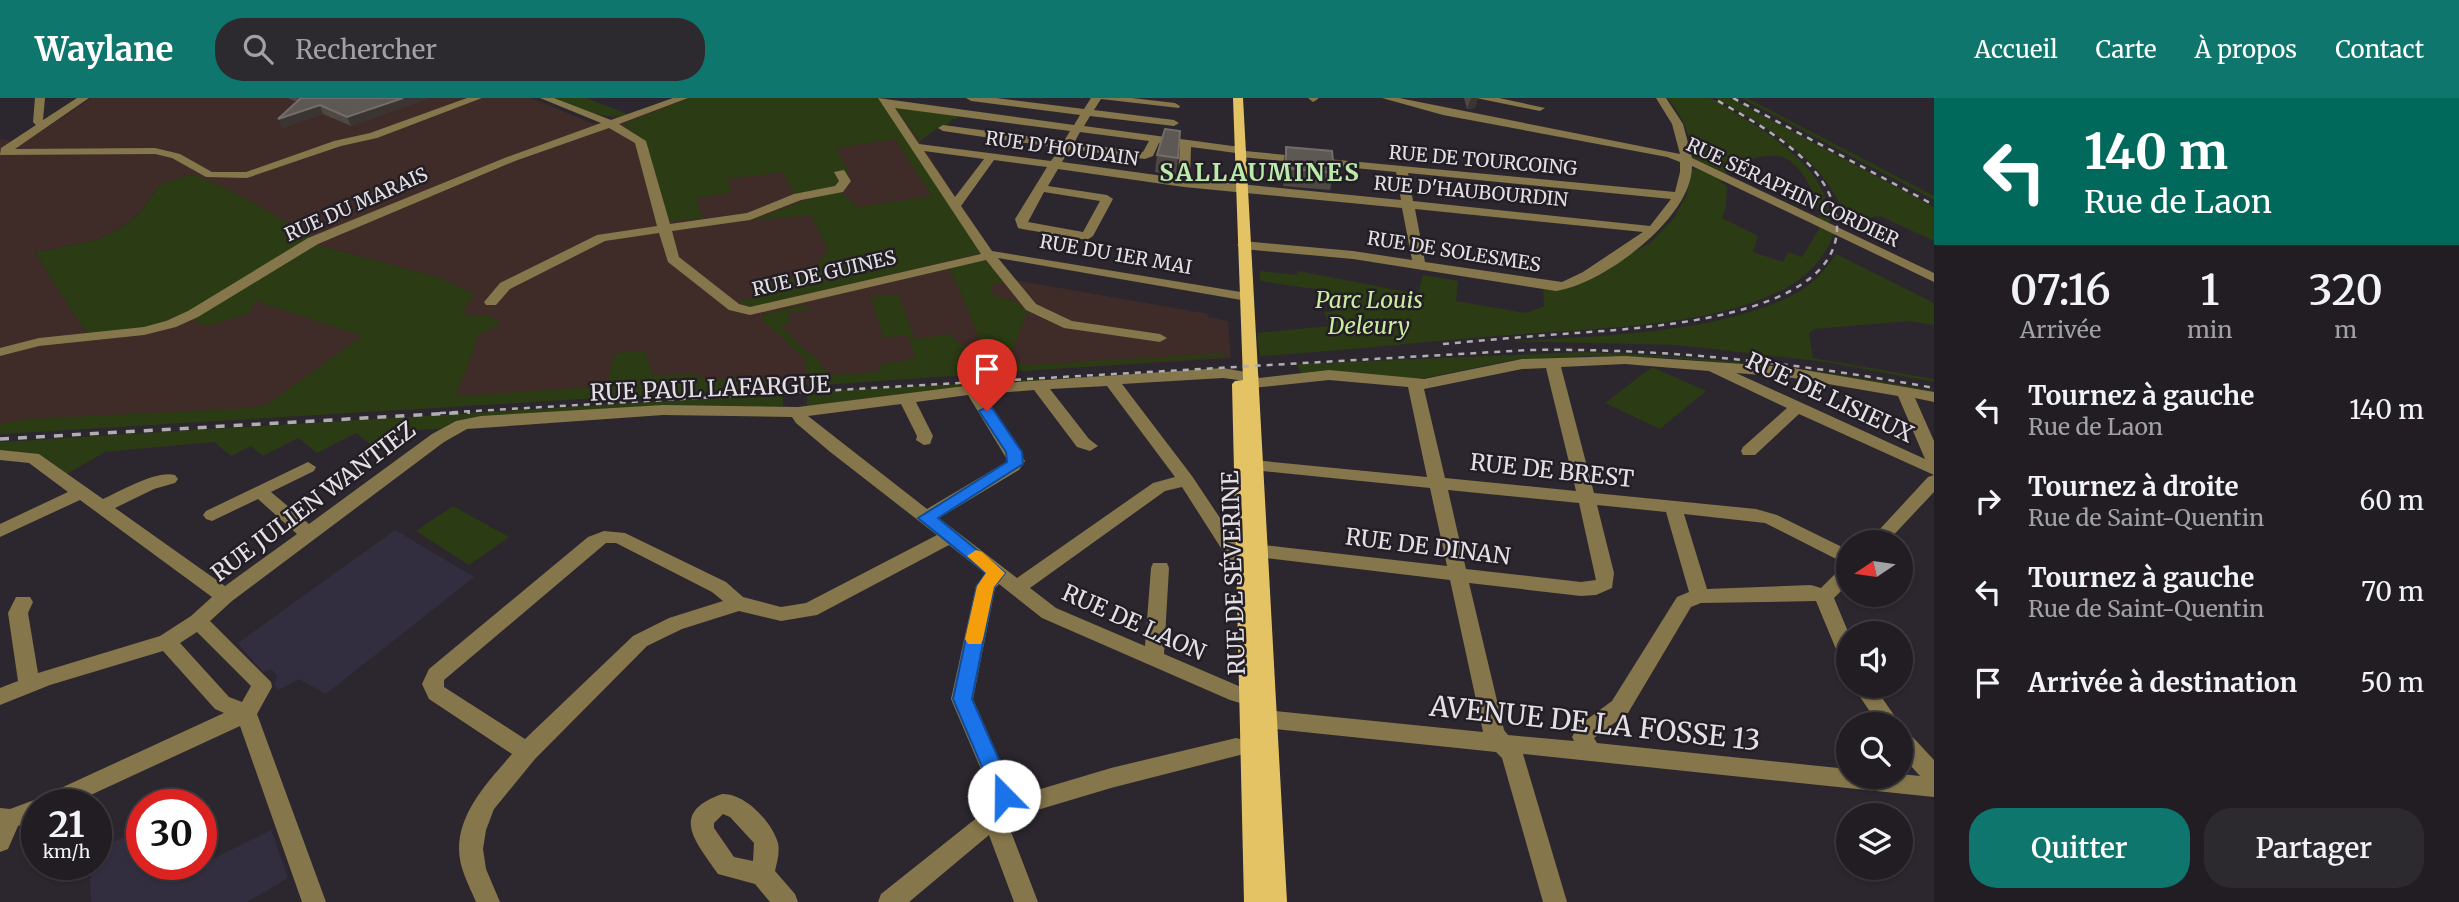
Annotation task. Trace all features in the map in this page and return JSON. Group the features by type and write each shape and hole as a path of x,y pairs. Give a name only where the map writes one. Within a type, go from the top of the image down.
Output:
{"main road":[{"path":"1231,98 1237,151"},
{"path":"1238,98 1242,295 1249,376"},
{"path":"1238,188 1243,245 1242,295"},
{"name":"RUE DE SÉVERINE","path":"1242,295 1239,353 1249,376 1249,464 1258,709 1269,773 1275,902"},
{"path":"1256,902 1258,709"}],"street":[{"path":"40,98 38,122 46,124"},
{"path":"1,153 84,98"},
{"path":"1,153 155,151 176,156 210,175 233,177 264,170 338,144 373,136 475,98"},
{"name":"RUE DE GUINES","path":"545,98 611,124 636,137 643,147 676,263 734,307 750,311 762,310 988,255"},
{"name":"RUE DU MARAIS","path":"0,352 39,342 144,331 171,324 193,314 313,241 512,159 683,98"},
{"path":"949,112 960,98"},
{"path":"971,98 1174,123"},
{"path":"1041,188 1107,198 1087,236 1022,225 1021,219 1096,98"},
{"path":"1105,98 1176,102 1173,141"},
{"name":"RUE SÉRAPHIN CORDIER","path":"1387,98 1443,112 1660,151 1934,278"},
{"path":"1481,98 1540,103 1541,128"},
{"path":"1661,98 1686,142 1687,164"},
{"path":"886,101 988,255 1031,307 1069,325 1160,338"},
{"name":"RUE DE TOURCOING","path":"886,101 1284,158 1680,197"},
{"path":"992,135 1004,120"},
{"path":"943,128 1145,156 1149,154 1155,139"},
{"path":"1184,183 1186,143"},
{"name":"RUE D'HOUDAIN","path":"918,147 1238,188"},
{"path":"956,204 992,156"},
{"name":"RUE DE SOLESMES","path":"1243,245 1353,255 1490,278 1563,286 1637,246 1667,219 1680,197 1687,164"},
{"path":"1401,169 1419,265"},
{"path":"491,302 505,286 602,238 750,216 798,197 839,188 845,181 840,172"},
{"name":"RUE D'HAUBOURDIN","path":"1238,188 1653,230"},
{"name":"RUE DU 1ER MAI","path":"988,255 1002,254 1242,295"},
{"name":"RUE PAUL LAFARGUE","path":"462,425 481,421 663,410 798,412 973,390 1111,381 1329,375 1415,384 1438,382 1494,368 1552,361 1625,360 1707,364 1787,372 1934,397"},
{"path":"1552,361 1587,498"},
{"name":"RUE DE LISIEUX","path":"1707,364 1934,470"},
{"path":"1111,381 1186,480 1235,554 1252,556"},
{"path":"1415,384 1494,734 1512,754 1555,902"},
{"path":"1039,386 1083,443 1090,446"},
{"path":"926,518 1013,466 1017,461 973,390"},
{"path":"1904,391 1934,460"},
{"path":"906,398 925,436 924,440"},
{"path":"1749,450 1797,407"},
{"name":"RUE DE LAON","path":"798,412 802,420 835,447 1062,621 1154,659 1258,709"},
{"name":"RUE JULIEN WANTIEZ","path":"0,697 29,684 167,642 439,438 462,425"},
{"path":"4,459 33,458 225,596"},
{"name":"RUE DE BREST","path":"1249,464 1673,506 1770,519 1836,552"},
{"path":"212,516 308,467"},
{"path":"102,507 148,485 169,479"},
{"path":"1017,587 1159,487 1186,480"},
{"path":"1888,530 1934,481"},
{"path":"259,491 304,530 312,533"},
{"path":"0,531 81,493"},
{"name":"RUE DE DINAN","path":"1252,556 1459,574 1581,589 1596,588 1605,583 1605,573 1587,498"},
{"path":"1673,506 1700,596"},
{"path":"527,752 436,693 432,684 436,674 594,541 604,537 619,537 719,587 737,603 781,614 810,610 950,536"},
{"path":"1154,659 1160,568"},
{"path":"997,573 986,586 962,699 1004,796 1013,802 1034,801 1133,772 1236,747"},
{"path":"1824,596 1836,584"},
{"path":"1590,752 1583,737 1586,732 1620,707 1684,602 1700,596 1811,592 1824,596"},
{"path":"1824,596 1836,625"},
{"path":"23,602 18,613 29,684"},
{"path":"488,902 474,869 471,849 474,830 485,803 527,752 640,641 676,623 720,611 737,603"},
{"path":"81,789 246,713 262,687 261,682 198,621"},
{"path":"167,642 222,703 246,713 314,902"},
{"name":"AVENUE DE LA FOSSE 13","path":"1258,709 1503,745 1934,787"},
{"path":"1913,753 1934,776"},
{"path":"890,902 992,820 1004,796"},
{"path":"3,826 21,817"},
{"path":"992,820 996,822 1026,902"},
{"path":"762,874 786,902"}],"shaded area":[{"path":"92,98 531,98 594,124 677,98 887,98 920,141 987,247 1014,280 1209,314 1208,317 1228,321 1231,358 0,434 0,139 13,141 18,146","holes":["161,184 312,244 434,276 285,310 256,301 198,315 87,334 35,253 96,240 116,231 137,216"]},
{"path":"395,530 474,577 326,694 299,679 278,690 274,684 277,677 275,673 271,669 263,672 238,643"},
{"path":"271,830 288,878 247,902 91,902 90,880 112,880 112,842 126,837 126,880 217,880 217,857"}],"green space":[{"path":"551,98 586,98 630,115 599,115"},
{"path":"689,98 880,98 980,250 978,254 749,308 738,301 755,298 753,294 762,286 814,272 824,254 829,252 811,215 742,221 762,217 808,199 841,192 858,207 932,196 895,139 836,148 850,175 846,174 840,185 795,196 783,172 727,179 732,192 696,198 703,218 671,221 668,219 645,141 623,124"},
{"path":"1667,98 1710,98 1784,146 1799,159 1821,188 1828,204 1830,222 1827,224 1819,220 1817,203 1809,184 1797,167 1782,157 1766,156 1736,162 1729,165 1725,175 1693,159 1685,126"},
{"path":"1716,98 1730,98 1934,207 1934,241 1880,216 1845,221 1826,180 1811,163 1774,133"},
{"path":"1741,98 1747,98 1934,196 1934,200"},
{"path":"894,107 957,115 957,119 952,119 945,127 939,127 920,141"},
{"name":"Parc Louis Deleury","path":"1693,169 1705,171 1723,180 1721,182 1727,186 1726,207 1722,218 1758,236 1753,252 1783,262 1788,252 1802,257 1821,226 1834,233 1826,251 1807,273 1782,290 1752,303 1685,319 1613,328 1260,356 1257,333 1330,326 1324,312 1335,311 1321,290 1260,281 1260,271 1297,275 1298,271 1418,294 1423,275 1458,281 1456,301 1526,313 1544,306 1543,287 1571,287 1650,243 1674,218 1687,194"},
{"path":"193,174 228,189 309,234 313,244 434,276 474,293 464,310 468,315 489,316 502,324 479,334 456,396 607,386 615,353 645,351 653,375 694,374 707,380 784,377 783,387 0,434 0,424 28,419 266,405 362,336 256,301 248,314 206,326 195,322 198,315 192,311 148,327 87,334 35,253 96,240 116,231 137,216 161,184"},
{"path":"1836,254 1934,303 1934,325 1909,321 1814,329 1809,333 1813,358 1934,379 1934,382 1826,362 1677,345 1508,341 1651,331 1688,326 1757,310 1803,289"},
{"path":"981,261 990,263 1006,281 989,286 995,297 1013,300 1027,311 1008,362 1026,365 1225,353 1226,357 808,386 805,359 761,318 766,314 804,305 809,310 788,312 790,324 781,326 809,354 812,353 829,375 879,372 881,364 915,359 908,335 883,338 871,297 898,294 915,339 949,334 967,350 984,350 948,267"},
{"path":"1585,352 1717,360 1804,370 1934,391 1934,395 1738,364 1669,358 1587,356 1513,360 1415,380 1301,374 1297,364"},
{"path":"1652,367 1706,391 1660,429 1605,403"},
{"path":"1126,375 810,406 807,405 807,392"},
{"path":"783,394 783,406 778,407 406,431 374,447 356,433 317,453 298,438 263,456 251,446 231,456 214,442 105,452 67,474 36,456 20,452 0,452 0,442"},
{"path":"453,506 509,537 469,565 416,531"}],"building":[{"path":"301,98 403,98 347,117 320,105 278,119"},
{"path":"1165,129 1180,131 1178,158 1157,155"},
{"path":"1286,147 1332,151 1334,173 1286,168"}],"railway":[{"path":"1443,344 1687,321 1731,312 1772,299 1806,281 1829,257 1837,226 1833,204 1824,183 1810,165 1773,134 1713,98"},
{"path":"1733,98 1934,205"},
{"path":"440,413 1529,350 1631,352 1732,359 1833,371 1934,388"},
{"path":"0,439 470,412"}],"slow traffic":[{"path":"974,639 986,586 997,573 976,556"}],"district":[{"name":"SALLAUMINES","path":"1260,172"}],"route":[{"path":"987,411 1017,461 1013,466 926,518 997,573 986,586 962,699 1000,780 1004,796"}]}
